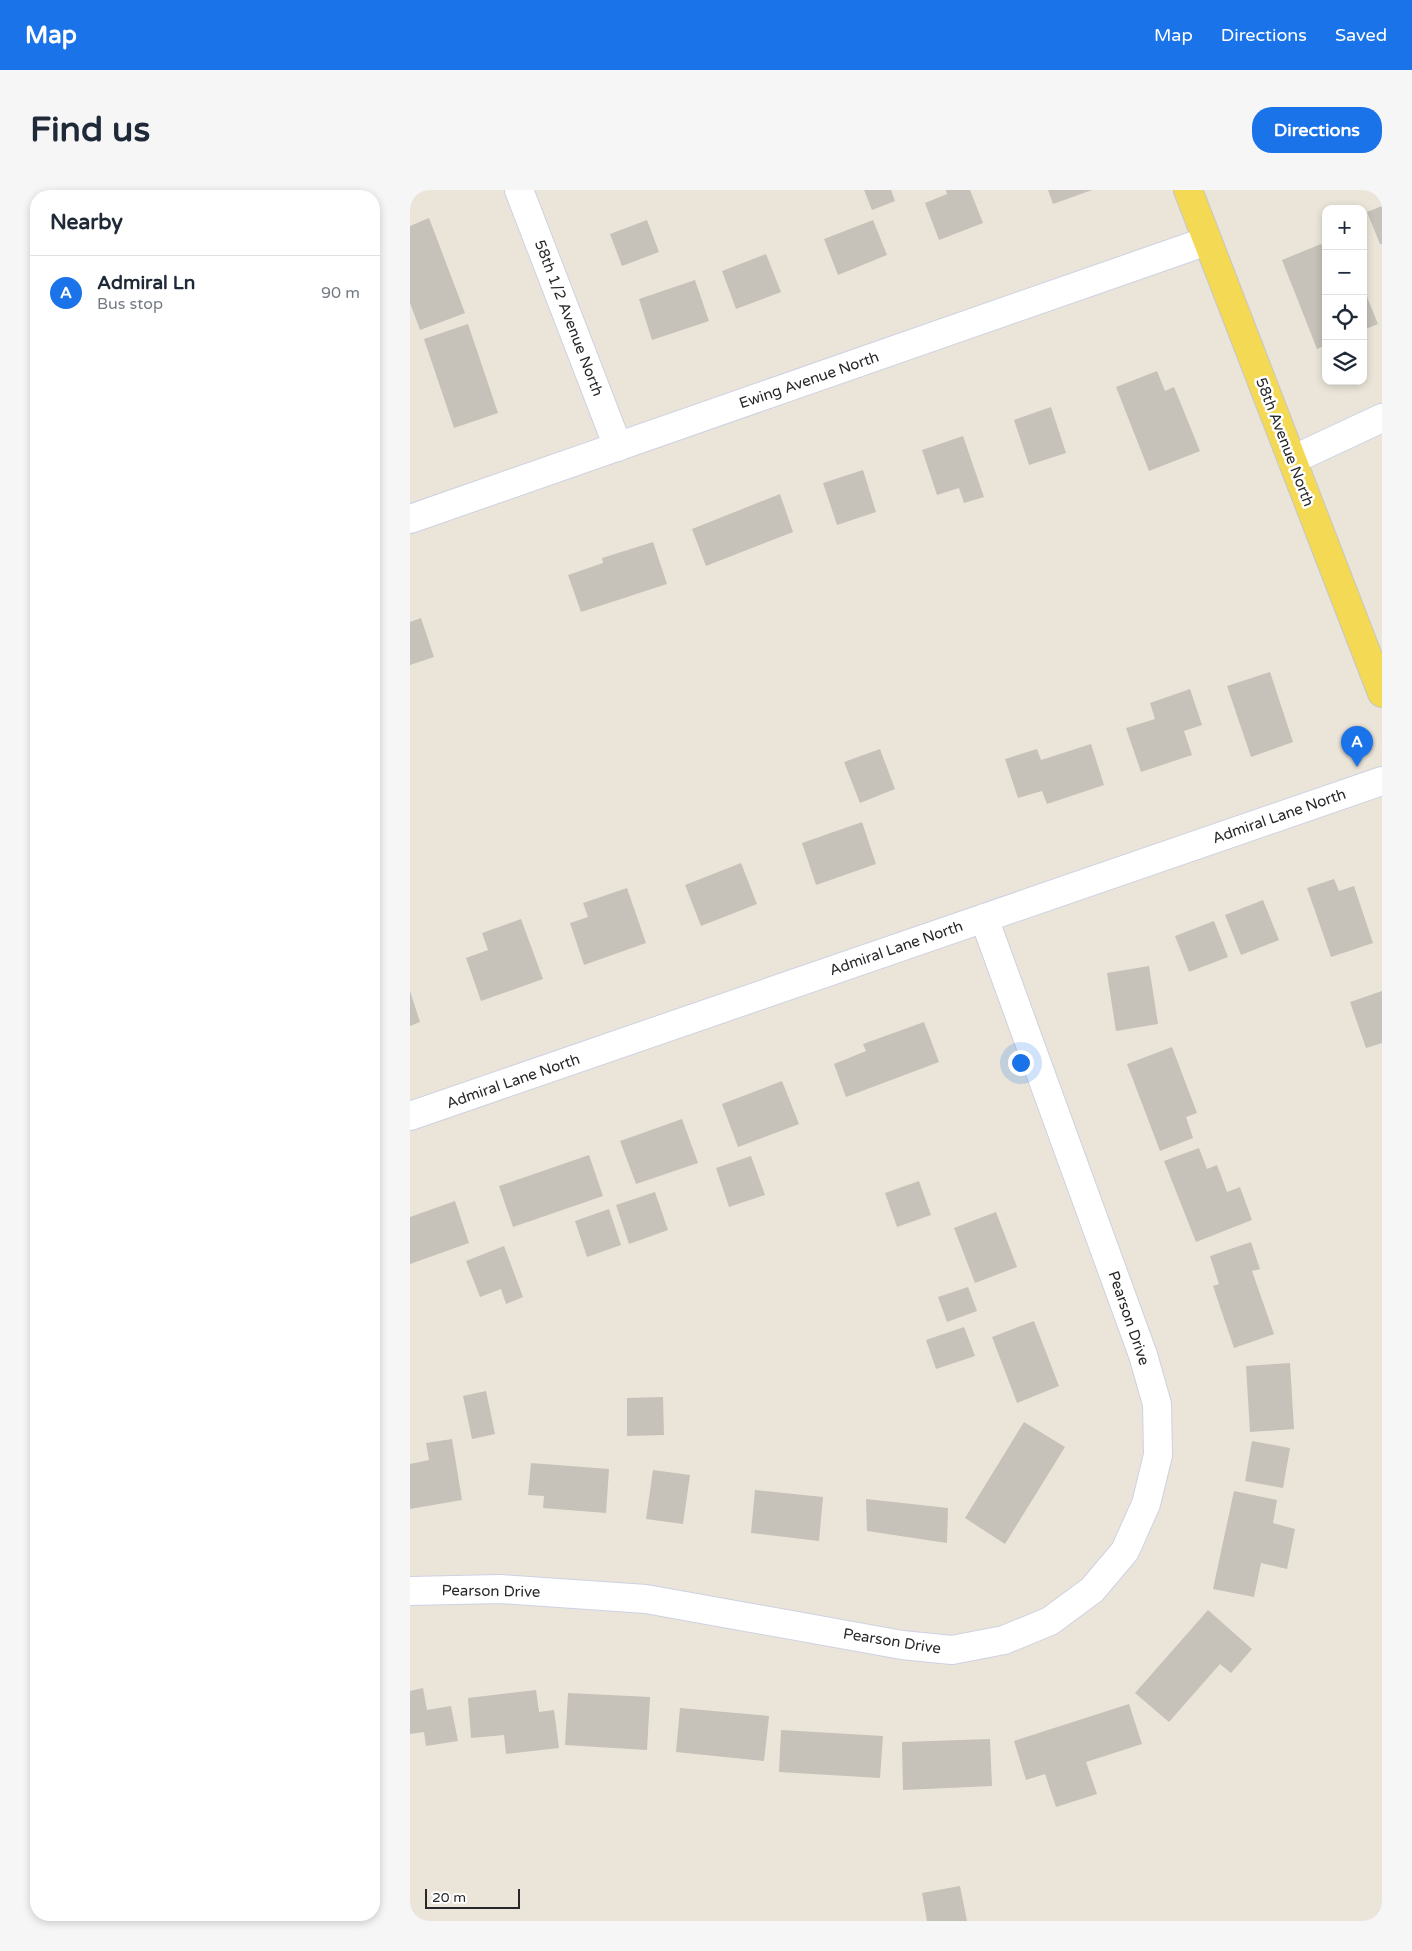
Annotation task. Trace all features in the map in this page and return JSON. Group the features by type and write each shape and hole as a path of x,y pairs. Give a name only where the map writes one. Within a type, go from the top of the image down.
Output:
{"main road":[{"name":"58th Avenue North","path":"1188,190 1382,693"}],"street":[{"name":"58th 1/2 Avenue North","path":"519,190 618,447"},
{"name":"Ewing Avenue North","path":"410,519 1207,241"},
{"path":"1292,460 1382,418"},
{"name":"Admiral Lane North","path":"410,1116 1382,781"},
{"name":"Pearson Drive","path":"410,1592 500,1589 646,1599 902,1645 952,1650 1004,1640 1050,1621 1092,1590 1125,1551 1146,1504 1158,1455 1157,1404 1143,1355 984,918"}],"building":[{"path":"864,190 891,190 895,201 872,210"},
{"path":"946,190 970,190 983,223 939,240 925,203 947,194"},
{"path":"1048,190 1092,190 1053,204"},
{"path":"1382,206 1382,244 1380,244 1367,212"},
{"path":"429,218 465,313 420,330 410,303 410,226"},
{"path":"647,220 659,252 622,266 610,234"},
{"path":"873,220 887,255 838,275 824,239"},
{"path":"1321,244 1322,246 1322,347 1317,349 1282,260"},
{"path":"766,254 781,292 736,309 722,271"},
{"path":"695,280 709,321 652,340 639,299"},
{"path":"1367,297 1378,324 1367,328"},
{"path":"468,324 498,413 454,428 424,339"},
{"path":"1157,371 1165,391 1174,387 1200,451 1149,471 1116,387"},
{"path":"1051,407 1066,453 1029,465 1014,420"},
{"path":"963,436 984,497 964,503 959,488 937,495 922,450"},
{"path":"863,470 876,512 837,525 823,483"},
{"path":"780,494 793,532 706,566 692,529"},
{"path":"653,542 667,584 581,612 568,575 603,563 602,558"},
{"path":"421,618 434,657 410,665 410,622"},
{"path":"1270,672 1293,742 1251,757 1227,686"},
{"path":"1190,689 1202,725 1184,731 1192,755 1141,772 1126,728 1155,719 1150,703"},
{"path":"1091,744 1104,785 1047,804 1042,791 1018,798 1005,759 1037,749 1041,760"},
{"path":"880,749 895,789 860,803 844,762"},
{"path":"862,822 876,864 816,885 802,843"},
{"path":"741,863 757,904 701,926 685,885"},
{"path":"1334,879 1339,891 1354,886 1373,943 1331,957 1307,888"},
{"path":"627,888 646,943 584,965 570,923 588,917 583,903"},
{"path":"1263,900 1279,940 1241,955 1225,915"},
{"path":"521,919 543,979 481,1001 466,958 488,950 482,933"},
{"path":"1214,921 1228,957 1189,972 1175,936"},
{"path":"1149,966 1158,1024 1116,1031 1107,973"},
{"path":"410,991 420,1022 410,1026"},
{"path":"1382,991 1382,1043 1366,1048 1350,1002"},
{"path":"924,1022 939,1062 846,1097 834,1064 866,1051 863,1044"},
{"path":"1172,1047 1197,1113 1186,1117 1193,1138 1160,1151 1127,1064"},
{"path":"782,1081 799,1124 738,1147 722,1104"},
{"path":"682,1119 698,1163 636,1184 620,1141"},
{"path":"1199,1148 1207,1169 1217,1165 1227,1192 1240,1187 1252,1220 1196,1242 1164,1161"},
{"path":"589,1155 603,1196 513,1227 499,1186"},
{"path":"751,1156 765,1195 729,1207 716,1168"},
{"path":"919,1181 931,1215 897,1227 885,1193"},
{"path":"655,1192 668,1230 629,1244 616,1205"},
{"path":"455,1201 469,1243 410,1264 410,1217"},
{"path":"609,1209 621,1245 587,1257 575,1221"},
{"path":"996,1212 1017,1267 975,1283 954,1228"},
{"path":"1251,1242 1260,1269 1252,1271 1274,1334 1234,1348 1213,1286 1219,1284 1210,1256"},
{"path":"504,1246 523,1297 506,1304 501,1289 480,1297 466,1261"},
{"path":"968,1287 977,1311 947,1322 938,1297"},
{"path":"1034,1321 1059,1386 1017,1403 992,1337"},
{"path":"964,1327 975,1356 936,1369 926,1340"},
{"path":"1290,1363 1294,1429 1250,1432 1246,1366"},
{"path":"486,1391 495,1434 472,1439 463,1396"},
{"path":"663,1397 664,1435 627,1436 627,1398"},
{"path":"1024,1422 1065,1447 1005,1544 965,1518"},
{"path":"452,1439 462,1500 410,1509 410,1464 429,1460 426,1443"},
{"path":"1252,1441 1290,1448 1283,1488 1245,1481"},
{"path":"531,1463 609,1469 606,1513 543,1508 544,1496 528,1495"},
{"path":"653,1470 690,1475 683,1524 646,1519"},
{"path":"755,1490 823,1497 819,1541 751,1533"},
{"path":"1234,1491 1277,1500 1273,1523 1295,1529 1287,1569 1261,1563 1254,1597 1213,1589"},
{"path":"866,1499 948,1508 947,1543 867,1531"},
{"path":"1208,1610 1252,1649 1231,1673 1220,1664 1169,1722 1135,1693"},
{"path":"423,1688 427,1710 451,1706 458,1741 426,1746 424,1732 410,1734 410,1691"},
{"path":"536,1690 539,1712 554,1710 559,1748 506,1754 504,1735 471,1738 468,1698"},
{"path":"568,1693 650,1697 647,1750 565,1745"},
{"path":"1129,1704 1142,1744 1086,1762 1097,1794 1056,1807 1045,1774 1026,1780 1014,1741"},
{"path":"680,1708 769,1716 764,1761 676,1752"},
{"path":"781,1730 883,1736 880,1778 779,1772"},
{"path":"990,1739 992,1786 903,1790 902,1742"},
{"path":"960,1886 967,1921 927,1921 922,1893"}],"place":[{"name":"Admiral Ln","path":"1357,767"}]}
